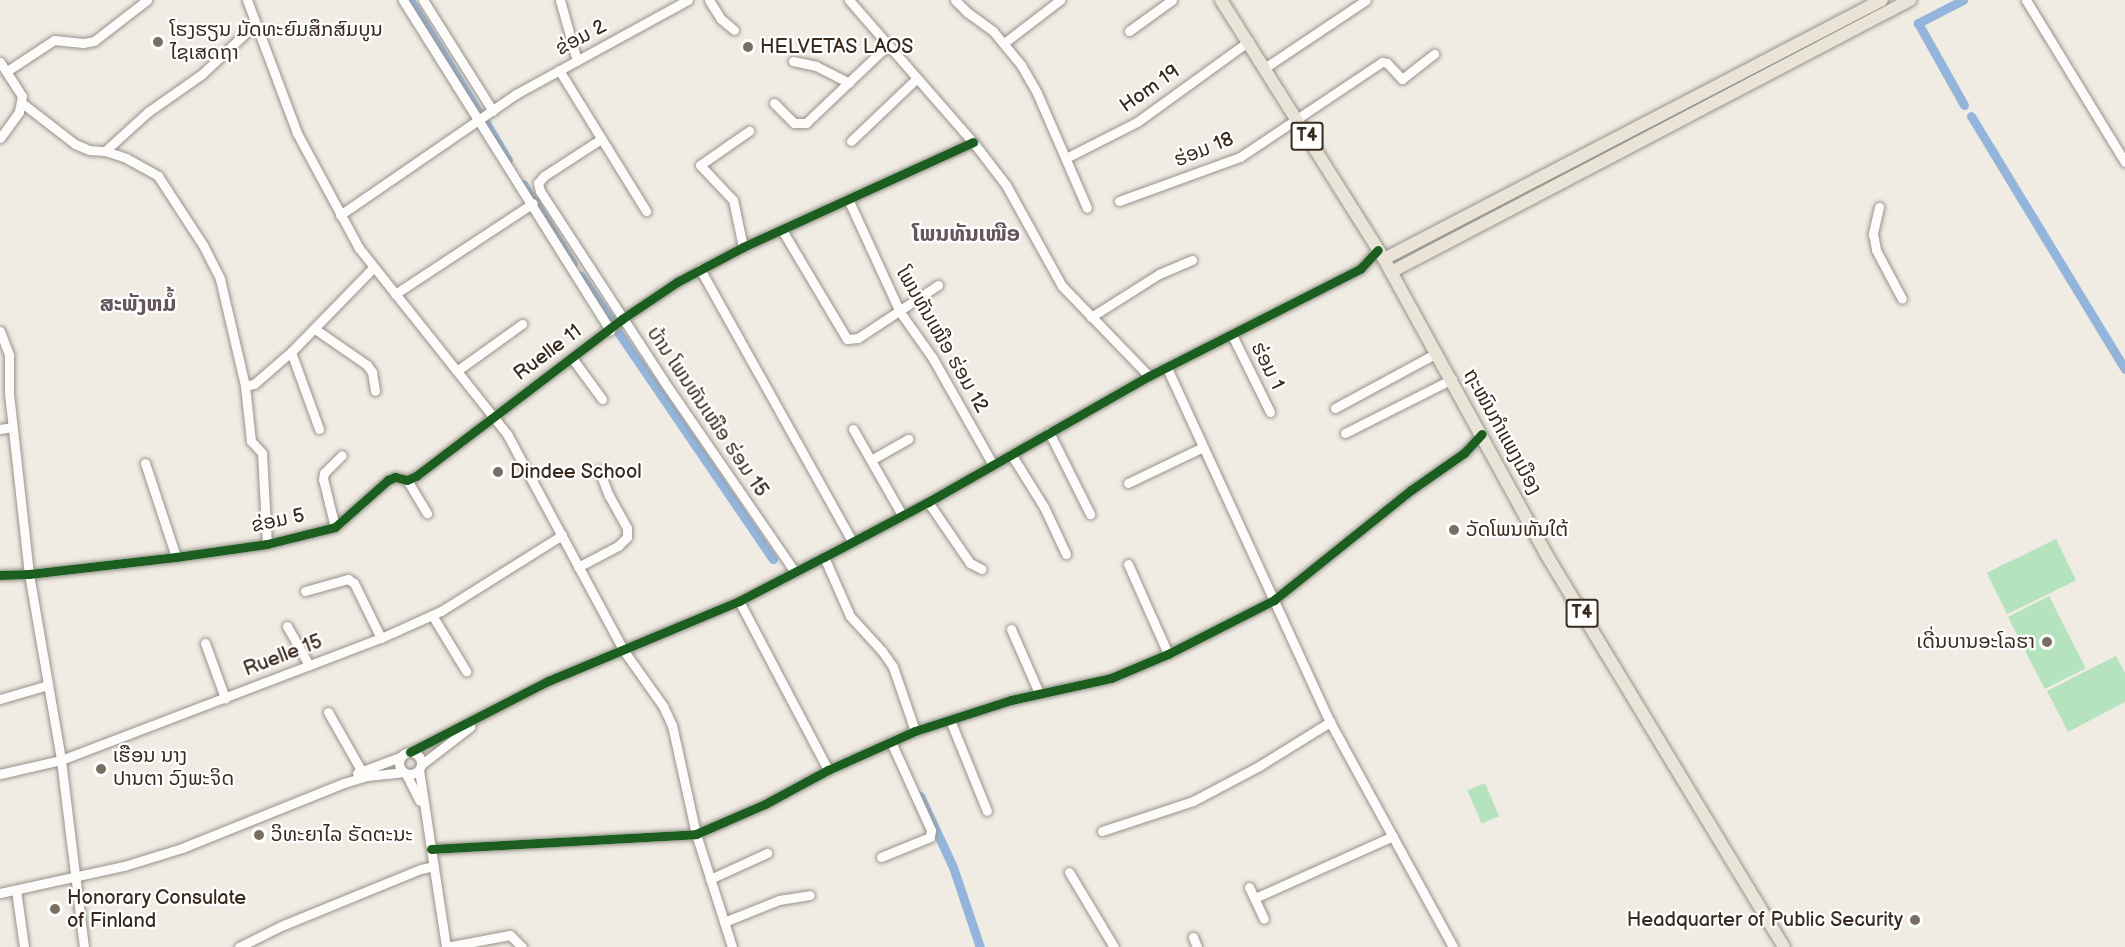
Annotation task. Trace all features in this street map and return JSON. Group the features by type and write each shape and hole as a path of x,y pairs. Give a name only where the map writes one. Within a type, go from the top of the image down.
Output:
{"main road":[{"name":"ຖະໜົນກຳແພງເມືອງ","path":"1221,0 1266,67 1381,255 1435,354 1452,379 1546,554 1784,947"},
{"path":"1381,255 1882,0"},
{"path":"1391,272 1910,0"}],"street":[{"path":"7,71 54,40 83,44 94,41 147,0"},
{"path":"247,0 293,124 340,215 373,268 496,417 624,651 649,684 672,725 696,834 732,947"},
{"path":"403,0 533,203 610,330"},
{"path":"423,0 493,111"},
{"path":"560,0 577,61"},
{"name":"ຂ່ອມ 2","path":"340,215 478,120 560,70 688,0"},
{"path":"709,0 721,20 734,30"},
{"path":"849,0 973,142 1006,185 1062,286 1149,376"},
{"path":"956,0 1004,43 1037,93 1087,208"},
{"path":"1004,43 1060,0"},
{"path":"1128,31 1172,0"},
{"path":"1266,67 1366,0"},
{"path":"2026,0 2125,162"},
{"path":"105,151 148,112 202,74 255,24"},
{"name":"Hom 19","path":"1066,158 1137,122 1249,41"},
{"path":"774,103 794,123 803,124 888,45"},
{"name":"ຮ່ອມ 18","path":"1119,201 1240,157 1382,62 1387,63 1402,79 1434,54"},
{"path":"793,61 816,66 849,83"},
{"path":"0,62 20,89 22,102 19,112 0,138"},
{"path":"560,70 646,211"},
{"path":"851,141 917,78"},
{"path":"22,102 75,144 89,150 105,151 126,158 158,176 203,245 220,279 245,386 252,441 262,453 267,543"},
{"path":"743,247 733,200 700,165 749,131"},
{"name":"ບ້ານ ໂພນທັນເໜືອ ຮ່ອມ 15","path":"601,139 544,176 538,183 540,191 622,319 795,572"},
{"name":"Ruelle 11","path":"496,417 622,319 700,269 743,247 973,142"},
{"name":"ໂພນທັນເໜືອ ຮ່ອມ 12","path":"848,199 900,312 932,357 993,465"},
{"path":"395,294 533,203"},
{"path":"1879,207 1873,234 1876,250 1902,299"},
{"path":"782,230 847,339 858,338 938,285"},
{"path":"344,783 361,770 400,758 548,681 739,601 928,502 1149,376 1360,269 1381,255"},
{"path":"1092,317 1159,274 1192,260"},
{"path":"245,386 254,384 291,352 373,268"},
{"path":"700,269 852,541"},
{"path":"458,370 522,324"},
{"path":"315,329 367,365 372,372 375,391"},
{"path":"0,330 4,356 4,394 12,427 29,574 61,760 84,947"},
{"name":"ຮ່ອມ 1","path":"1232,335 1270,412"},
{"path":"291,352 320,429"},
{"path":"1335,408 1435,354"},
{"path":"572,358 602,399"},
{"path":"1167,368 1330,722 1393,836 1449,945"},
{"path":"1345,433 1452,379"},
{"name":"ຂ່ອມ 5","path":"0,575 29,574 176,557 267,543 335,527 388,480 395,477 407,480 416,476 496,417"},
{"path":"0,429 12,427"},
{"path":"853,429 902,515"},
{"path":"1050,432 1090,514"},
{"path":"431,849 696,834 765,804 828,770 915,731 1039,693 1111,678 1168,654 1274,600 1411,490 1464,453 1482,434"},
{"path":"871,460 908,439"},
{"path":"1128,483 1203,447"},
{"path":"1011,454 1044,507 1066,554"},
{"path":"335,527 323,479 324,473 342,455"},
{"path":"145,463 176,557"},
{"path":"578,567 618,546 627,537 627,528 609,496 600,470"},
{"path":"407,480 427,513"},
{"path":"928,502 970,563 982,569"},
{"name":"Ruelle 15","path":"0,774 61,760 381,638 432,615 562,536"},
{"path":"824,557 850,616 882,651 893,667 915,731"},
{"path":"1128,564 1168,654"},
{"path":"305,591 348,579 354,583 381,638"},
{"path":"739,601 828,770"},
{"path":"432,615 466,671"},
{"path":"287,626 309,665"},
{"path":"1011,629 1039,693"},
{"path":"205,643 225,698"},
{"path":"0,699 48,685"},
{"path":"0,893 124,866 182,848 344,783 367,776 405,773 420,767 491,711"},
{"path":"328,712 361,770"},
{"path":"950,720 987,811"},
{"path":"1102,831 1193,801 1259,766 1330,722"},
{"path":"881,857 930,837 932,830 891,742"},
{"path":"410,752 420,756 422,805 446,947 510,935 522,947"},
{"path":"400,758 399,765 422,805"},
{"path":"1255,898 1393,836"},
{"path":"710,879 767,853"},
{"path":"239,947 280,926 421,869 434,866"},
{"path":"1069,872 1114,947"},
{"path":"1250,887 1264,919"},
{"path":"16,890 24,947"},
{"path":"724,922 779,900 810,896"},
{"path":"1193,937 1197,947"}],"green space":[{"path":"2056,539 2076,580 2007,614 1987,573"},
{"name":"ເດີ່ນບານອະໂລຮາ","path":"2049,596 2086,668 2045,689 2008,617"},
{"path":"2116,656 2125,673 2125,702 2068,732 2047,691"},
{"path":"1485,783 1499,816 1482,824 1468,790"}],"waterway":[{"path":"410,0 479,113"},
{"path":"1963,0 1918,23 1964,105"},
{"path":"1971,116 2125,369"},
{"path":"486,123 508,160"},
{"path":"523,184 573,264"},
{"path":"581,276 611,320"},
{"path":"618,332 773,559"},
{"path":"920,796 953,867 980,947"}],"cycle path":[{"path":"0,575 29,574 176,557 267,544 335,527 388,480 395,477 407,480 416,476 622,319 677,282 743,247 973,142"},
{"path":"410,752 548,681 739,601 824,557 928,502 1149,376 1360,269 1378,250"},
{"path":"431,849 696,834 765,804 828,770 915,731 1011,700 1111,678 1168,654 1274,600 1411,490 1464,453 1482,434"}],"place":[{"name":"ໂຮງຮຽນ ມັດທະຍົມສຶກສົມບູນ ໄຊເສດຖາ","path":"158,42"},
{"name":"HELVETAS LAOS","path":"748,47"},
{"name":"Dindee School","path":"498,472"},
{"name":"ວັດໂພນທັນໃຕ້","path":"1454,530"},
{"name":"ເດີ່ນບານອະໂລຮາ","path":"2047,642"},
{"name":"ເຮືອນ ນາງ ປານຕາ ວົງພະຈິດ","path":"101,769"},
{"name":"ວິທະຍາໄລ ຣັດຕະນະ","path":"259,835"},
{"name":"Honorary Consulate of Finland","path":"55,909"},
{"name":"Headquarter of Public Security","path":"1915,920"}],"district":[{"name":"ໂພນທັນເໜືອ","path":"966,235"},
{"name":"ສະພັງຫມໍ້","path":"138,305"}]}
